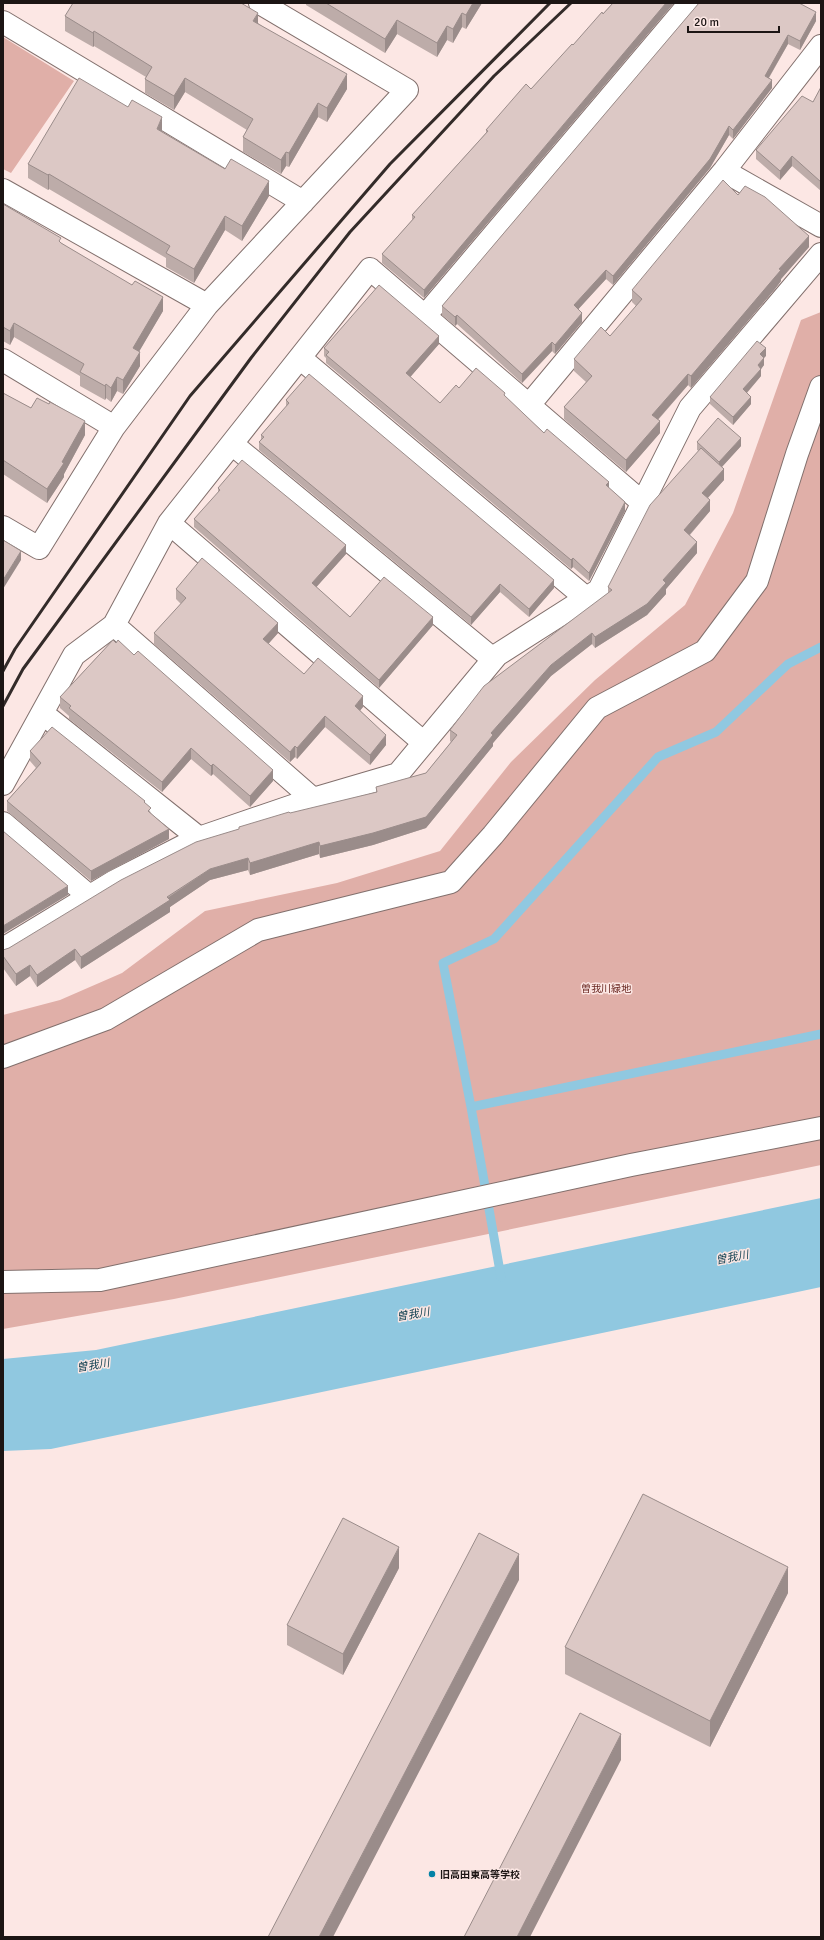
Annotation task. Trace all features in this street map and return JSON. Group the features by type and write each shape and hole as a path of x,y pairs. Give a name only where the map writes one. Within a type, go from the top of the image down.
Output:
{"street":[{"path":"3,527 38,548 114,426 207,305 407,90 260,3"},
{"path":"425,316 690,3"},
{"path":"3,22 303,202"},
{"path":"529,405 724,171 821,46"},
{"path":"724,171 821,226"},
{"path":"3,190 207,305"},
{"path":"3,949 115,881 199,838 313,799 398,774 497,655 599,590 690,408 821,254"},
{"path":"3,784 74,655 114,625 169,523 370,269 643,503"},
{"path":"300,358 586,598"},
{"path":"3,360 114,426"},
{"path":"3,1057 106,1019 258,930 451,882 493,835 597,708 705,651 753,587 757,581 797,454 821,387"},
{"path":"232,444 493,659"},
{"path":"169,523 424,743"},
{"path":"114,625 313,799"},
{"path":"42,713 199,838"},
{"path":"3,823 89,896"},
{"path":"3,1282 100,1280 631,1165 821,1128"}],"green space":[{"path":"3,37 74,81 11,173 3,169"},
{"name":"曽我川緑地","path":"821,312 821,1165 174,1299 3,1329 3,1015 60,1000 122,973 205,911 337,883 440,851 511,762 595,680 685,605 733,513 801,320"}],"water":[{"name":"曽我川","path":"821,1198 821,1287 51,1449 3,1451 3,1359 96,1350"}],"building":[{"path":"73,3 241,3 258,13 253,21 347,74 327,108 318,103 289,153 286,152 281,160 243,137 253,119 185,78 174,96 145,79 152,67 94,31 93,33 65,16"},
{"path":"326,3 473,3 466,15 462,13 453,29 447,26 437,43 397,20 385,39"},
{"path":"613,3 666,3 424,290 382,254 415,217 412,215 488,131 486,130 526,84 531,89 602,12 603,14"},
{"path":"699,3 799,3 816,12 800,41 788,35 765,76 772,80 733,130 729,126 710,159 613,276 606,270 574,305 582,313 555,345 552,342 522,374 457,315 455,317 442,306"},
{"path":"79,78 128,107 132,100 162,117 157,129 225,169 231,159 269,181 242,226 225,216 194,269 166,253 170,246 49,174 48,175 28,164"},
{"path":"821,87 821,182 792,156 780,171 756,150 802,96 813,102"},
{"path":"723,180 738,195 745,186 765,197 809,236 779,269 781,270 691,376 688,374 652,415 660,421 626,460 564,407 592,376 574,359 601,327 610,336 642,299 632,290"},
{"path":"3,204 61,238 59,241 61,243 132,285 135,281 163,297 133,348 140,352 123,380 117,377 111,388 106,384 105,386 80,372 84,364 14,323 10,331 3,327"},
{"path":"379,285 439,336 406,373 440,403 456,385 459,388 476,368 505,393 504,395 544,433 547,429 609,482 606,485 625,502 589,573 573,558 571,560 326,355 329,352 324,348"},
{"path":"757,341 766,348 760,354 764,358 758,365 761,369 743,389 751,397 733,417 710,397"},
{"path":"309,374 554,580 529,609 500,584 471,617 259,442 264,437 261,435 289,403 286,400"},
{"path":"3,393 31,408 37,398 49,404 50,402 85,421 62,462 64,463 47,489 3,460"},
{"path":"718,418 741,438 719,462 697,442"},
{"path":"701,448 724,469 702,493 710,500 684,530 697,542 663,580 666,583 647,604 595,637 592,633 551,665 491,733 493,735 426,817 373,833 320,846 319,842 250,863 248,858 210,869 167,897 170,900 81,957 75,949 37,975 30,965 16,974 3,956 3,950 9,948 121,880 196,842 289,812 377,792 376,787 426,773 457,735 450,730 484,686 612,590 608,587 650,505"},
{"path":"242,460 346,545 312,583 350,617 384,577 433,617 379,680 194,519 220,490 218,488"},
{"path":"3,540 21,551 3,580"},
{"path":"202,558 278,623 263,639 304,674 318,658 363,696 355,706 386,735 370,755 325,716 297,748 295,746 290,752 154,633 186,598 176,589"},
{"path":"113,640 116,643 118,640 134,655 138,651 273,770 250,796 213,764 211,766 191,748 162,782 69,708 71,706 60,697"},
{"path":"52,727 145,801 144,802 151,808 148,811 169,829 91,871 7,801 41,763 30,751"},
{"path":"3,831 68,886 3,926"},
{"path":"643,1494 788,1567 710,1721 565,1647"},
{"path":"343,1518 399,1547 343,1654 287,1625"},
{"path":"479,1533 519,1554 319,1937 268,1937"},
{"path":"580,1713 621,1734 517,1937 464,1937"}],"waterway":[{"path":"821,647 788,664 716,732 658,757 494,939 443,963 471,1107 821,1034"},
{"path":"471,1107 501,1277"}],"railway":[{"path":"3,671 15,649 190,396 390,164 550,3"},
{"path":"3,706 23,669 251,358 350,232 494,76 571,3"}],"place":[{"name":"旧高田東高等学校","path":"432,1874"}]}
